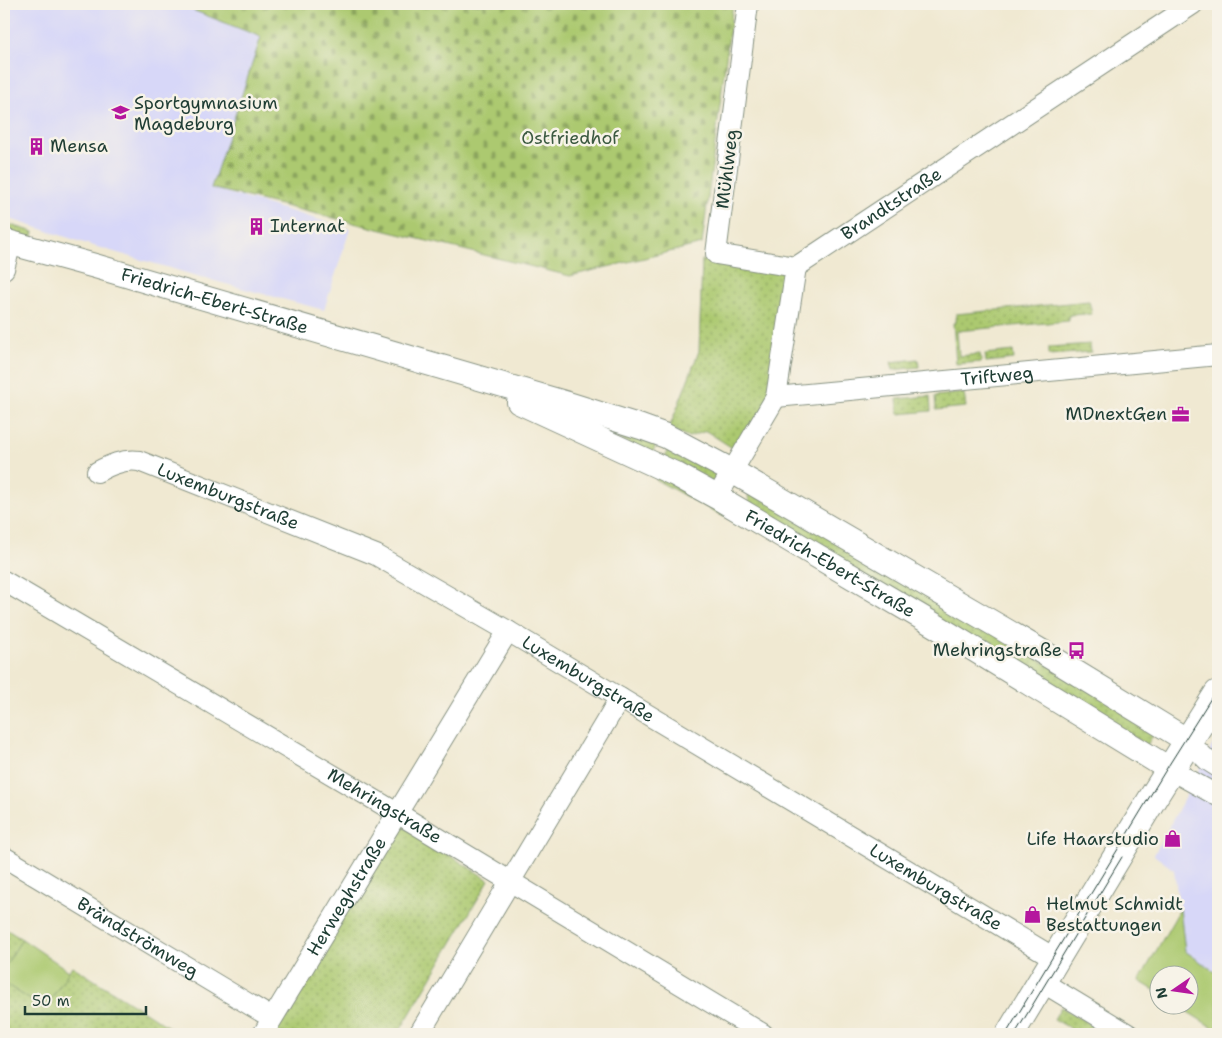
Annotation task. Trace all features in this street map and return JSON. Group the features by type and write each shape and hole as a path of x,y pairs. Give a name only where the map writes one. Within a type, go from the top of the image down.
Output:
{"main road":[{"path":"1010,1034 1218,694"}],"street":[{"name":"Mühlweg","path":"748,4 716,254 796,267"},
{"name":"Brandtstraße","path":"796,267 1193,4"},
{"path":"4,269 7,242"},
{"name":"Friedrich-Ebert-Straße","path":"7,242 96,266 425,364 568,404 666,436 732,471 1039,650 1188,741 1207,760 1218,767"},
{"path":"717,497 776,397 796,267"},
{"name":"Triftweg","path":"776,397 1218,355"},
{"name":"Friedrich-Ebert-Straße","path":"425,364 530,407 675,474 936,626 1171,770 1218,796"},
{"name":"Luxemburgstraße","path":"97,472 116,463 133,460 139,461 376,555 620,698 1049,970 1128,1034"},
{"name":"Mehringstraße","path":"4,581 397,813 763,1034"},
{"name":"Herweghstraße","path":"268,1026 508,631"},
{"path":"419,1034 620,698"},
{"name":"Brändströmweg","path":"4,857 268,1026"}],"shaded area":[{"name":"Sportgymnasium Magdeburg","path":"4,4 177,4 261,37 211,188 350,229 324,310 97,247 4,217"},
{"path":"1218,735 1218,974 1185,951 1174,870 1154,855"}],"green space":[{"name":"Ostfriedhof","path":"177,4 733,4 702,244 570,276 211,188 261,37"},
{"path":"4,223 34,232 32,240 4,232"},
{"path":"702,260 790,272 776,397 734,449 706,431 689,437 669,429 699,351"},
{"path":"1089,301 1092,314 1069,315 1069,321 957,331 959,356 980,354 982,362 956,364 953,323 956,323 956,314"},
{"path":"1090,344 1091,352 1049,355 1049,347"},
{"path":"1013,351 1014,359 986,362 985,354"},
{"path":"918,359 919,367 893,370 891,362"},
{"path":"964,393 966,407 936,410 935,396"},
{"path":"930,396 931,411 899,414 897,399"},
{"path":"573,413 658,441 651,456"},
{"path":"669,446 716,473 715,482 711,484 663,462"},
{"path":"658,475 730,513 723,516 656,480"},
{"path":"752,490 1157,729 1147,745 747,506 748,497"},
{"path":"398,823 489,880 398,1034 273,1034"},
{"path":"1180,909 1185,951 1218,974 1218,1031 1194,1016 1200,1016 1200,966 1150,966 1150,988 1139,981"},
{"path":"4,928 22,939 4,968"},
{"path":"22,939 69,971 45,1009 4,983 4,968"},
{"path":"72,966 180,1034 4,1034 4,983 45,1009"},
{"path":"1061,1007 1107,1034 1080,1034 1054,1019"}],"tram line":[{"path":"1006,1034 1218,687"},
{"path":"1015,1034 1122,857"}],"place":[{"name":"Sportgymnasium Magdeburg","path":"120,113"},
{"name":"Mensa","path":"36,146"},
{"name":"Internat","path":"256,226"},
{"name":"MDnextGen","path":"1181,414"},
{"name":"Mehringstraße","path":"1076,650"},
{"name":"Life Haarstudio","path":"1173,839"},
{"name":"Helmut Schmidt Bestattungen","path":"1032,914"}]}
